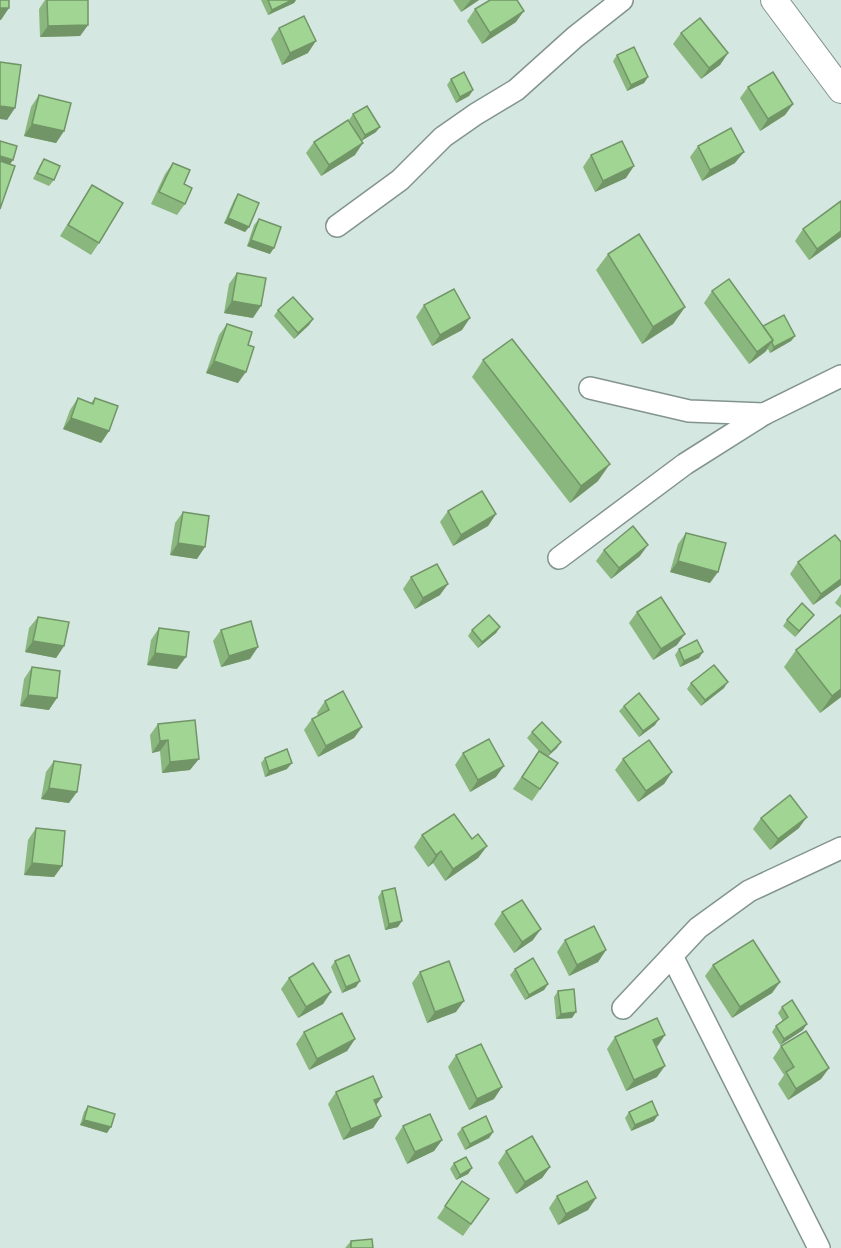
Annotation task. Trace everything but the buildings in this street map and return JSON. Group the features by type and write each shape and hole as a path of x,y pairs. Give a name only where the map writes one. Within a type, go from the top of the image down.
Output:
{"street":[{"path":"337,226 400,180 443,136 516,90 575,37 622,0"},
{"path":"774,0 841,90"},
{"path":"559,558 685,464 764,414 841,376"},
{"path":"590,388 689,411 764,414"},
{"path":"622,1008 698,928 748,891 841,848"},
{"path":"672,956 819,1248"}]}
